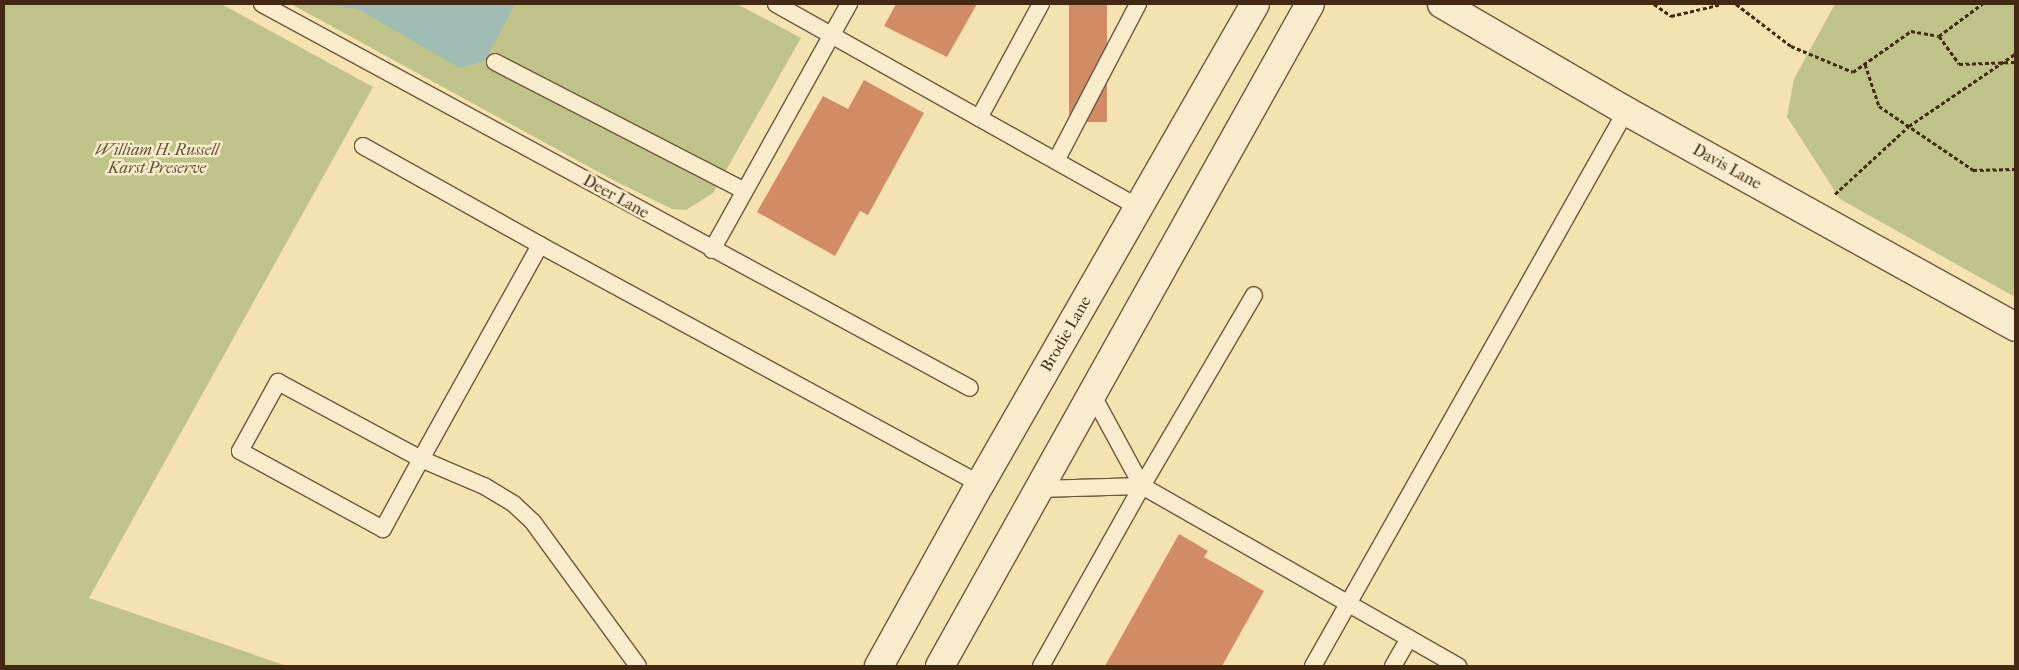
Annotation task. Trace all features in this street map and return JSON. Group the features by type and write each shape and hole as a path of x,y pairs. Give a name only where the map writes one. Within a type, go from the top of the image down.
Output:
{"main road":[{"name":"Brodie Lane","path":"879,666 980,484 1255,4"},
{"path":"940,666 1310,4"},
{"name":"Davis Lane","path":"1442,4 1626,111 2015,327"}],"lane":[{"name":"Deer Lane","path":"262,4 712,250 970,388"},
{"path":"776,4 833,34 1139,208"},
{"path":"712,250 849,4"},
{"path":"979,118 1040,4"},
{"path":"1056,162 1138,4"},
{"path":"495,62 745,191"},
{"path":"1313,666 1626,111"},
{"path":"363,146 540,245 980,484"},
{"path":"540,245 421,459 384,529 240,451 278,382 421,459 484,486 514,504 533,522 638,666"},
{"path":"1041,666 1142,486 1254,295"},
{"path":"1092,394 1142,486"},
{"path":"1039,489 1142,486 1458,666"},
{"path":"1393,666 1409,638"}],"path":[{"path":"1654,4 1671,16 1722,4"},
{"path":"1736,4 1791,46 1852,72 1912,30 1940,36 1959,64 2015,62"},
{"path":"1940,36 1982,4"},
{"path":"1812,214 1909,126 2015,54"},
{"path":"1865,64 1879,106 1973,170 2015,169"}],"green space":[{"name":"William H. Russell Karst Preserve","path":"4,4 221,4 373,87 89,598 287,666 4,666"},
{"path":"291,4 737,4 801,38 713,193 686,210 672,209 615,181"},
{"path":"1835,4 2015,4 2015,297 1840,199 1787,117 1794,79"}],"water":[{"path":"322,4 515,4 485,61 460,68 358,9"}],"building":[{"path":"896,4 977,4 947,57 884,26"},
{"path":"1069,4 1107,4 1107,122 1069,122"},
{"path":"864,80 924,113 868,215 860,211 835,256 757,212 823,96 848,109"},
{"path":"1179,534 1208,551 1204,557 1264,591 1222,666 1105,666"}]}
